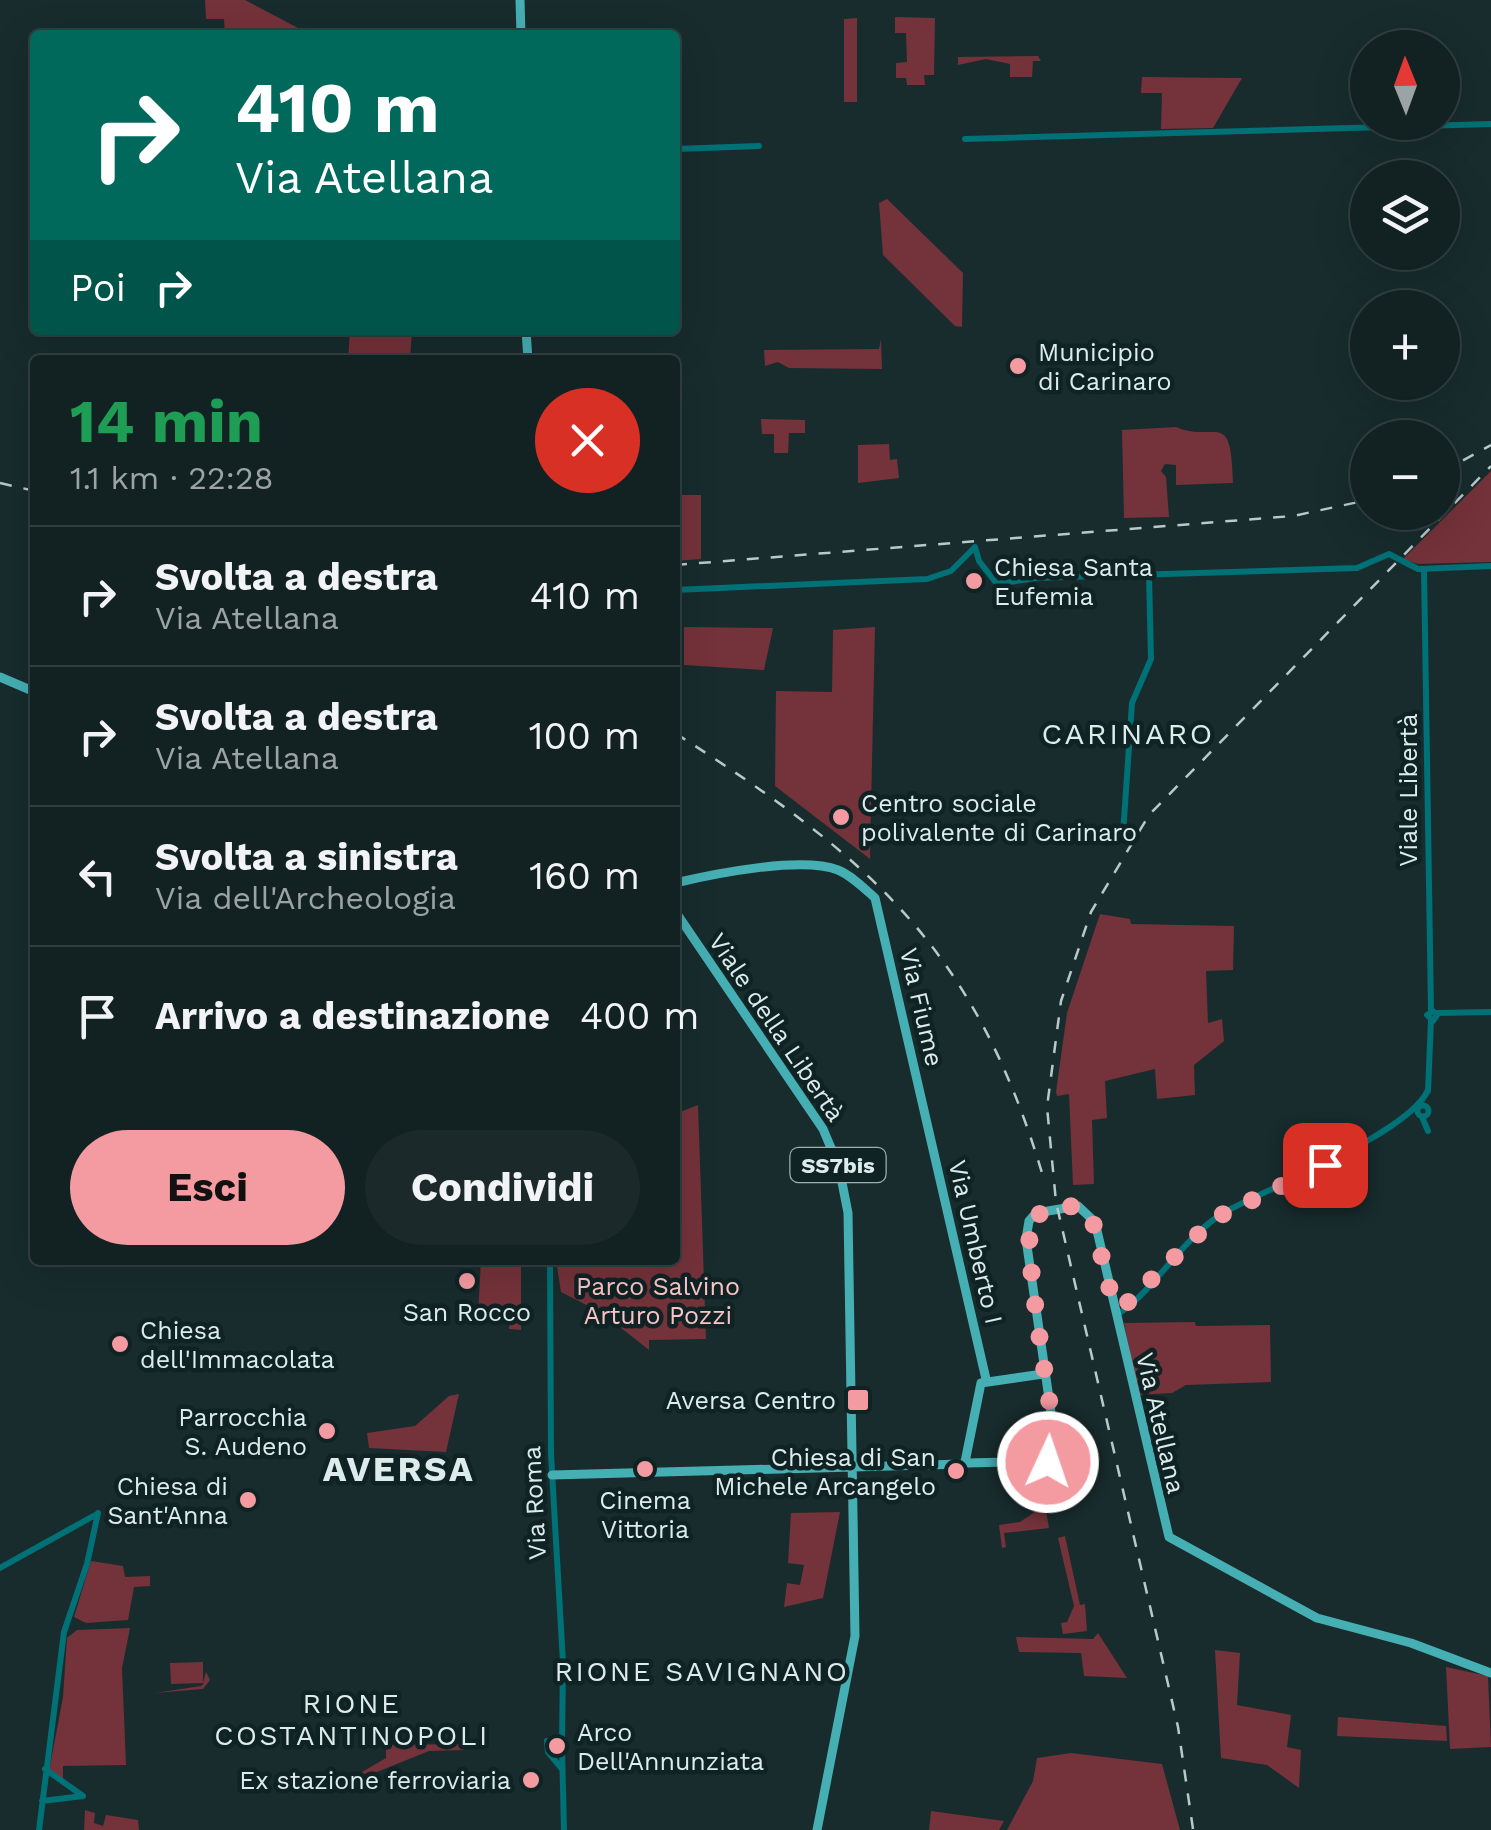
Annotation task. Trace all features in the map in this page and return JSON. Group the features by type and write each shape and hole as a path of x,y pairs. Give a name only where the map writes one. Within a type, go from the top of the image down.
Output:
{"main road":[{"path":"520,0 521,30"},
{"path":"0,677 30,690"},
{"name":"Via Fiume","path":"680,882 754,866 824,868 855,880 880,908 926,1114"},
{"name":"Viale della Libertà","path":"680,917 823,1130 838,1167 848,1213 854,1467"},
{"name":"Via Umberto I","path":"926,1114 986,1379"},
{"name":"Via Atellana","path":"966,1464 1051,1460 1042,1326 1026,1229 1032,1216 1043,1211 1078,1206 1091,1214 1120,1310 1169,1536 1317,1618 1411,1643 1491,1673"},
{"path":"552,1475 966,1464 976,1394 986,1379 1043,1374"},
{"name":"SS7bis","path":"819,1826 854,1644 854,1467"}],"street":[{"path":"965,138 1491,124"},
{"path":"680,149 759,146"},
{"path":"680,590 926,579 951,572 975,547 979,561 997,584 1034,578 1358,568 1389,554 1424,569 1491,566"},
{"name":"Viale Libertà","path":"1424,569 1434,1012"},
{"path":"1123,834 1132,703 1152,659 1150,575"},
{"path":"1428,1131 1421,1109 1428,1090 1430,1020 1434,1012 1491,1012"},
{"path":"1120,1310 1215,1218 1325,1165 1421,1109"},
{"name":"Via Roma","path":"550,1265 552,1475 563,1663 565,1830"},
{"path":"0,1568 98,1514 87,1564 64,1632 58,1708 45,1770 40,1830"},
{"name":"Via Roma","path":"562,1744 547,1740 548,1752 562,1769"},
{"path":"42,1801 82,1796 45,1770"}],"green space":[{"path":"205,0 245,0 299,30 225,30 224,19 206,19"},
{"path":"895,17 935,18 934,75 924,75 925,85 907,85 906,78 896,78 896,63 907,62 906,33 895,33"},
{"path":"857,18 857,102 844,102 844,19"},
{"path":"1038,56 1041,61 1033,61 1032,77 1010,77 1010,64 986,59 958,65 958,57"},
{"path":"1142,77 1242,78 1213,128 1161,129 1162,93 1141,93"},
{"path":"887,199 963,273 962,327 955,326 883,255 879,203"},
{"path":"350,335 412,335 410,355 348,355"},
{"path":"881,339 882,369 789,368 778,362 765,366 764,350 879,349"},
{"path":"761,419 805,420 805,433 789,433 788,453 774,453 774,434 762,434"},
{"path":"1176,427 1225,436 1232,459 1233,483 1176,485 1176,465 1165,464 1161,471 1166,477 1169,517 1124,518 1122,430"},
{"path":"889,444 890,460 897,459 899,478 858,483 858,445"},
{"path":"1491,471 1491,562 1418,564 1403,559 1432,530 1460,530 1460,502"},
{"path":"680,495 701,495 701,559 680,561"},
{"path":"684,627 773,628 764,670 684,665"},
{"path":"875,627 870,859 775,786 776,691 832,692 833,630"},
{"path":"1100,914 1130,919 1131,924 1234,926 1233,970 1206,971 1208,1023 1222,1019 1224,1041 1194,1065 1195,1095 1157,1099 1155,1069 1105,1081 1107,1118 1092,1120 1094,1184 1073,1185 1069,1094 1057,1096 1056,1092 1067,1013"},
{"name":"Parco Salvino Arturo Pozzi","path":"698,1105 706,1339 649,1340 649,1350 611,1320 610,1311 600,1312 561,1292 557,1265 680,1265 680,1112"},
{"path":"481,1265 521,1265 521,1330 509,1329 509,1316 478,1315"},
{"path":"1195,1322 1196,1326 1270,1325 1271,1382 1186,1385 1172,1393 1138,1395 1124,1323"},
{"path":"459,1394 446,1452 369,1448 367,1433 415,1426 449,1396"},
{"path":"1045,1505 1049,1528 1004,1533 1006,1547 1002,1548 999,1525 1020,1522"},
{"path":"840,1512 823,1598 784,1607 787,1583 800,1585 804,1565 788,1563 791,1513"},
{"path":"1065,1536 1080,1605 1085,1604 1087,1631 1063,1634 1061,1623 1067,1622 1074,1606 1058,1538"},
{"path":"91,1561 123,1566 125,1577 150,1576 150,1586 134,1587 128,1620 86,1623 74,1617"},
{"path":"130,1628 122,1668 126,1765 63,1766 63,1782 49,1771 63,1697 67,1638 77,1630"},
{"path":"1098,1633 1127,1678 1084,1676 1081,1653 1019,1652 1016,1637 1093,1639"},
{"path":"1215,1650 1240,1653 1237,1705 1291,1715 1287,1747 1301,1750 1299,1788 1267,1765 1221,1758"},
{"path":"203,1662 203,1683 206,1672 210,1680 203,1689 155,1693 201,1686 204,1683 171,1684 170,1663"},
{"path":"1446,1667 1488,1676 1491,1747 1450,1749"},
{"path":"1338,1717 1446,1726 1447,1741 1337,1736"},
{"path":"462,1744 464,1750 429,1751 362,1778 362,1772 386,1758 386,1745"},
{"path":"1071,1753 1162,1764 1180,1830 1007,1830 1033,1781 1037,1758"},
{"path":"85,1810 95,1813 94,1823 103,1826 106,1815 138,1820 139,1830 84,1830"},
{"path":"931,1811 1004,1821 999,1830 929,1830"}],"railway":[{"path":"1460,462 1491,445"},
{"path":"1193,1829 1178,1727 1056,1202 1047,1107 1061,1001 1091,912 1149,815 1491,466"},
{"path":"0,483 30,490"},
{"path":"680,565 1293,516 1350,504"},
{"path":"680,736 804,822 858,866 905,914 947,966 983,1026 1015,1094 1042,1173"}],"place":[{"name":"Municipio di Carinaro","path":"1018,366"},
{"name":"Chiesa Santa Eufemia","path":"974,581"},
{"name":"Centro sociale polivalente di Carinaro","path":"841,817"},
{"name":"San Rocco","path":"467,1281"},
{"name":"Chiesa dell'Immacolata","path":"120,1344"},
{"name":"Aversa Centro","path":"858,1400"},
{"name":"Parrocchia S. Audeno","path":"327,1431"},
{"name":"Cinema Vittoria","path":"645,1469"},
{"name":"Chiesa di San Michele Arcangelo","path":"956,1471"},
{"name":"Chiesa di Sant'Anna","path":"248,1500"},
{"name":"Arco Dell'Annunziata","path":"557,1746"},
{"name":"Ex stazione ferroviaria","path":"531,1780"}],"district":[{"name":"CARINARO","path":"1128,734"},
{"name":"AVERSA","path":"399,1469"},
{"name":"RIONE SAVIGNANO","path":"702,1671"},
{"name":"RIONE COSTANTINOPOLI","path":"352,1719"}],"route":[{"path":"1048,1462 1057,1450 1043,1382 1042,1326 1026,1239 1032,1216 1070,1206 1086,1209 1095,1222 1113,1302 1124,1306 1215,1218 1325,1165"}]}
